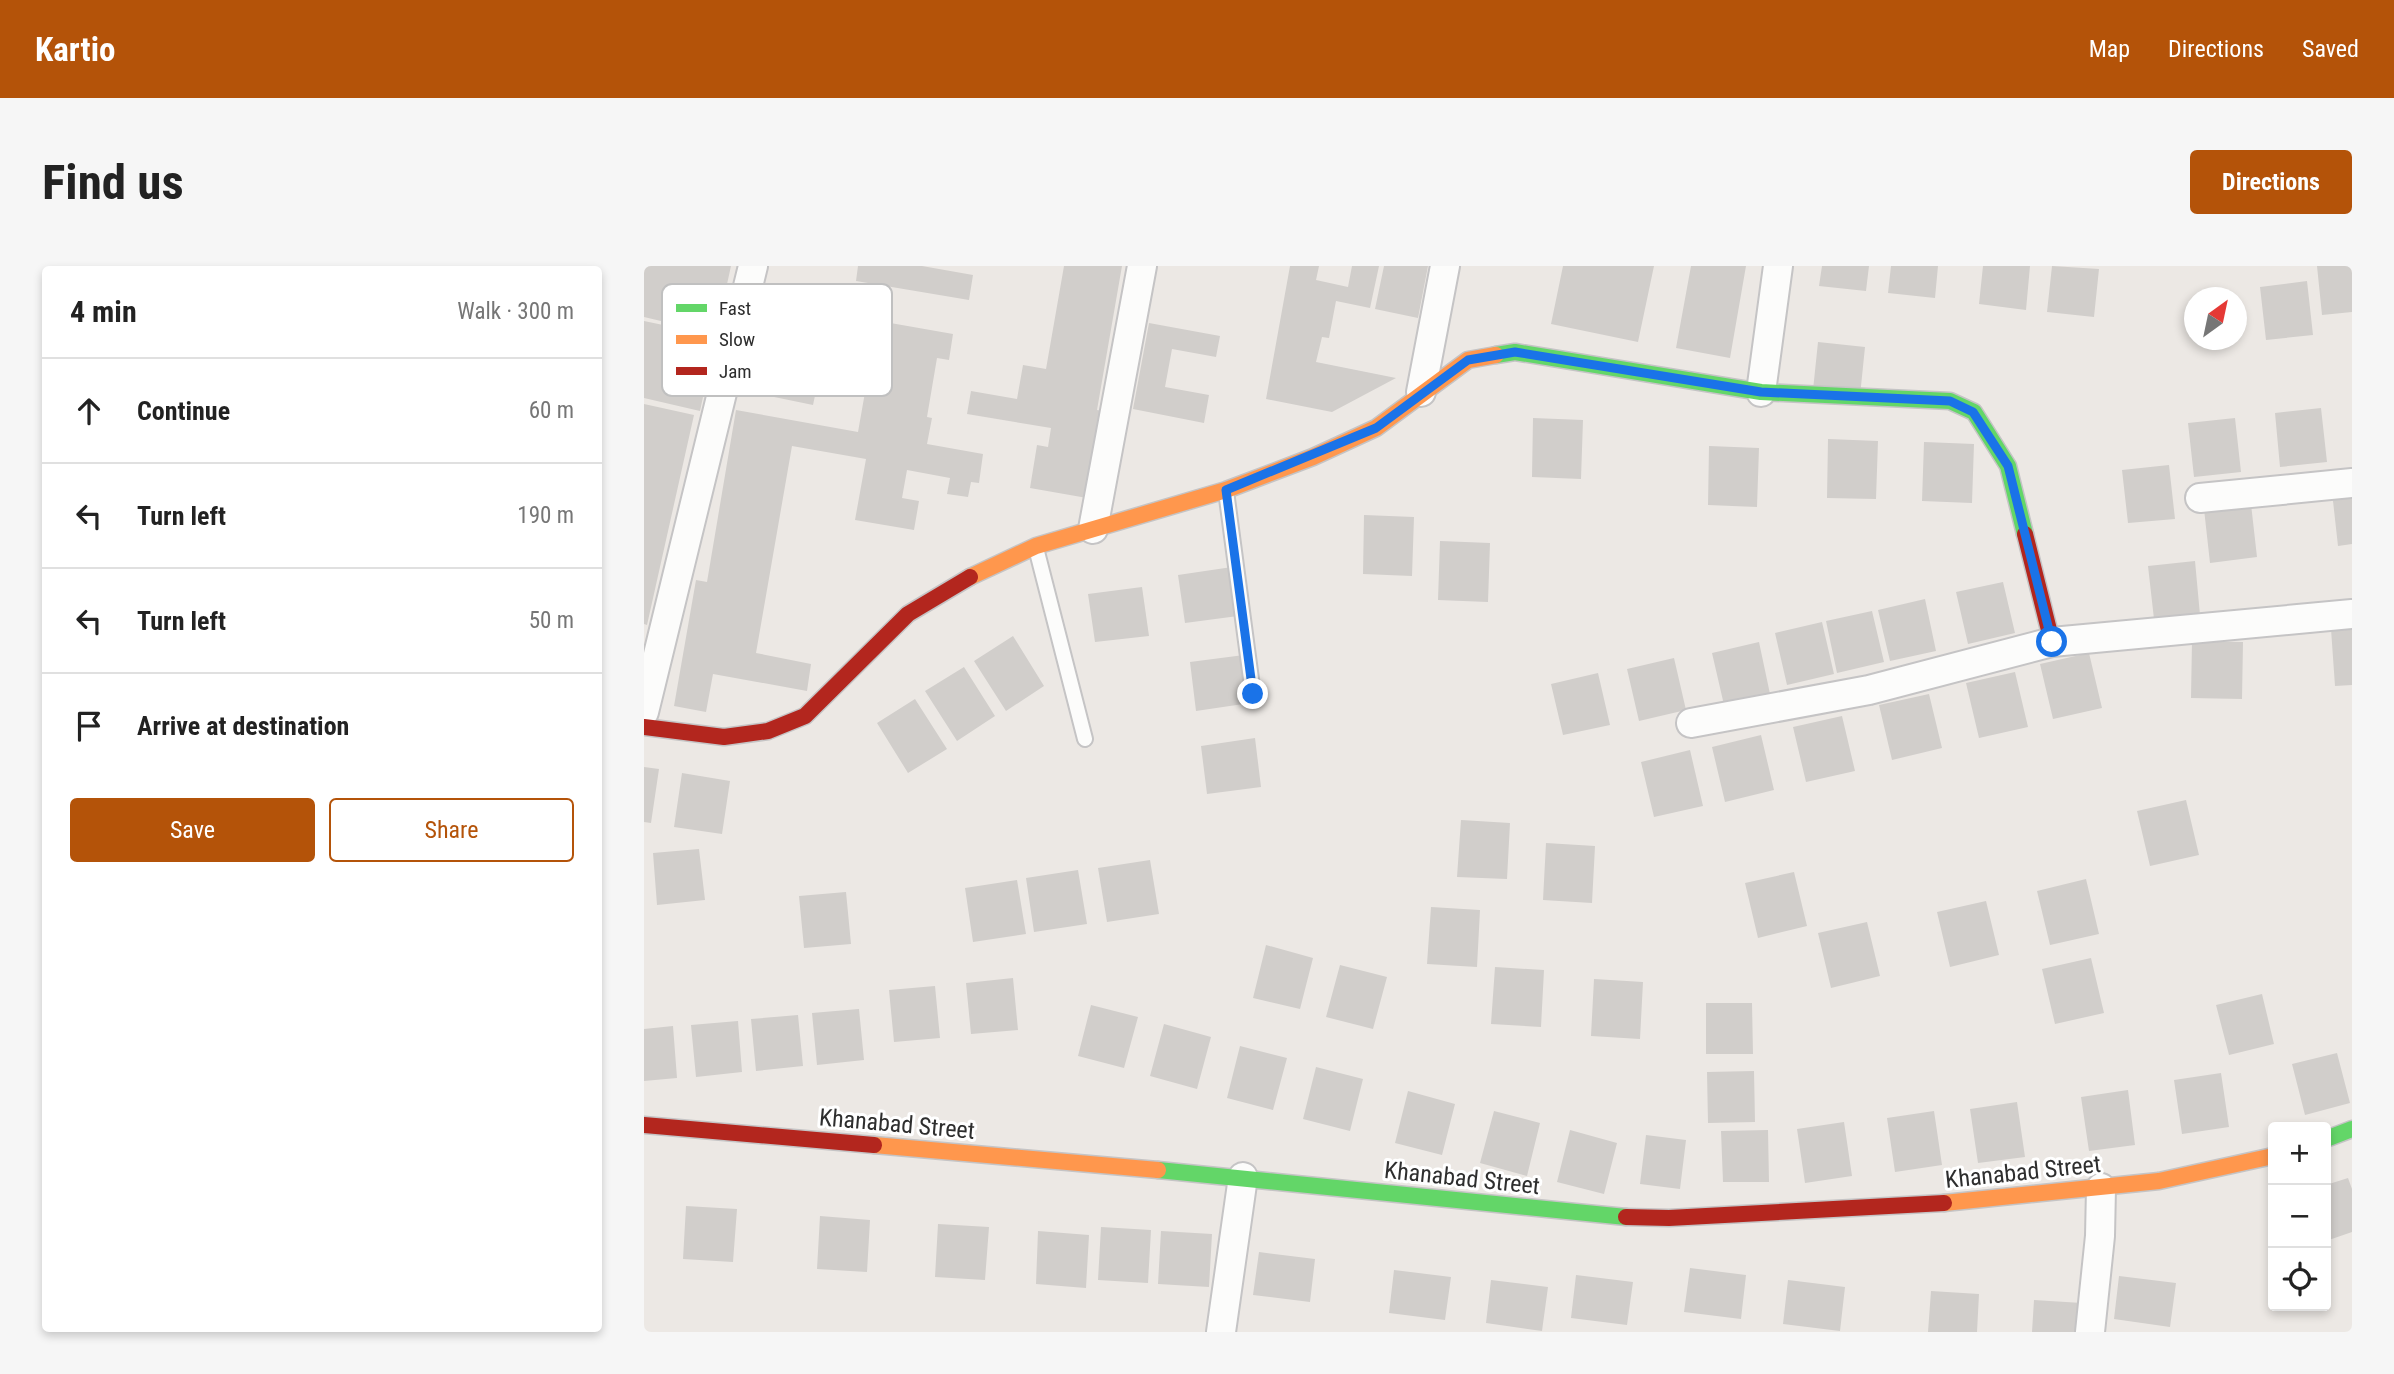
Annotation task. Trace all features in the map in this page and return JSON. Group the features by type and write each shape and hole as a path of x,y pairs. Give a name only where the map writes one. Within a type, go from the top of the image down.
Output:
{"street":[{"path":"749,284 753,266"},
{"path":"1093,529 1142,266"},
{"path":"1421,392 1445,266"},
{"path":"1761,392 1779,266"},
{"path":"644,727 724,737 768,731 805,716 908,614 978,571 1036,546 1226,490 1376,428 1421,392 1468,360 1515,352 1761,392 1950,401 1973,412 2008,466 2052,642"},
{"path":"644,712 721,396"},
{"path":"2200,498 2352,483"},
{"path":"1691,723 1869,690 2052,642 2352,614"},
{"name":"Khanabad Street","path":"644,1125 1243,1177 1616,1217 1669,1218 1995,1200 2213,1172 2268,1157"},
{"path":"2331,1137 2352,1129"},
{"path":"1221,1332 1243,1177"},
{"path":"2090,1332 2100,1236 2101,1188"}],"lane":[{"path":"1226,490 1253,694"},
{"path":"1036,546 1085,739"}],"building":[{"path":"644,266 731,266 727,284 662,284 662,321 644,317"},
{"path":"858,266 922,266 973,275 969,300 892,287 892,284 856,281"},
{"path":"1064,266 1122,266 1097,410 1102,411 1087,498 1030,488 1037,445 1048,447 1051,428 967,414 971,391 1017,399 1023,365 1046,369"},
{"path":"1290,266 1319,266 1316,280 1348,287 1352,266 1379,266 1370,308 1336,301 1329,338 1322,337 1316,362 1396,378 1332,412 1266,399"},
{"path":"1384,266 1428,266 1418,318 1375,309"},
{"path":"1563,266 1654,266 1638,342 1551,324"},
{"path":"1691,266 1746,266 1730,358 1676,348"},
{"path":"1822,266 1869,266 1866,291 1819,286"},
{"path":"1891,266 1938,266 1935,298 1888,293"},
{"path":"1983,266 2030,266 2026,310 1979,304"},
{"path":"2052,266 2099,269 2094,317 2047,312"},
{"path":"2317,266 2352,266 2352,312 2322,315"},
{"path":"2307,281 2313,335 2266,340 2260,287"},
{"path":"644,321 662,325 662,396 703,396 700,411 644,398"},
{"path":"892,323 953,334 949,360 937,358 927,417 932,418 927,444 983,454 979,483 971,482 968,497 947,494 950,478 907,470 902,498 919,501 914,530 855,520 866,459 792,446 756,653 811,664 807,691 713,674 706,712 674,706 696,580 707,582 736,410 858,432 864,396 892,396"},
{"path":"1149,323 1220,336 1216,357 1172,349 1165,387 1209,395 1204,423 1133,409"},
{"path":"1818,342 1865,347 1860,396 1813,390"},
{"path":"769,396 815,396 813,405"},
{"path":"644,404 694,415 647,625 644,624"},
{"path":"2321,408 2327,462 2280,467 2275,413"},
{"path":"1533,418 1583,420 1581,479 1532,477"},
{"path":"2235,418 2241,472 2194,477 2188,423"},
{"path":"1828,439 1878,441 1876,499 1827,498"},
{"path":"1924,442 1974,444 1972,503 1922,501"},
{"path":"1709,446 1759,448 1757,507 1708,505"},
{"path":"2169,465 2175,519 2128,523 2122,470"},
{"path":"2352,490 2352,544 2338,546 2332,492"},
{"path":"2251,504 2257,557 2210,563 2204,509"},
{"path":"1364,515 1414,517 1412,576 1363,574"},
{"path":"1440,541 1490,543 1488,602 1438,600"},
{"path":"2195,561 2200,615 2154,619 2148,566"},
{"path":"1232,567 1238,616 1185,623 1178,575"},
{"path":"2003,582 2015,633 1968,644 1956,592"},
{"path":"1142,587 1149,636 1095,642 1088,594"},
{"path":"1925,599 1936,651 1890,661 1878,610"},
{"path":"1872,611 1884,662 1837,673 1826,621"},
{"path":"1822,622 1834,674 1787,685 1775,633"},
{"path":"2352,628 2352,685 2335,686 2331,629"},
{"path":"1013,636 1044,686 1006,711 974,661"},
{"path":"2192,641 2243,642 2242,699 2191,698"},
{"path":"1759,642 1770,694 1724,705 1712,653"},
{"path":"2089,653 2102,708 2053,719 2040,664"},
{"path":"1244,655 1250,703 1196,711 1190,662"},
{"path":"1674,658 1686,710 1639,721 1627,669"},
{"path":"964,667 995,716 957,741 925,691"},
{"path":"2015,672 2028,727 1979,738 1966,683"},
{"path":"1598,673 1610,725 1563,735 1551,684"},
{"path":"1929,694 1942,748 1892,760 1879,705"},
{"path":"915,699 947,749 908,773 877,723"},
{"path":"1842,716 1855,771 1806,782 1793,727"},
{"path":"1761,735 1774,790 1725,802 1712,747"},
{"path":"1255,738 1261,787 1207,794 1201,746"},
{"path":"1690,750 1703,806 1654,817 1641,762"},
{"path":"644,767 659,769 651,823 644,822"},
{"path":"682,773 730,781 722,834 674,827"},
{"path":"2186,800 2199,855 2150,866 2137,811"},
{"path":"1461,820 1510,823 1507,879 1457,877"},
{"path":"1546,843 1595,846 1592,903 1543,900"},
{"path":"699,849 705,900 657,905 653,853"},
{"path":"1150,860 1159,914 1107,922 1098,868"},
{"path":"1078,870 1087,924 1034,932 1026,878"},
{"path":"1794,872 1807,926 1758,938 1745,883"},
{"path":"2086,879 2099,934 2050,945 2037,891"},
{"path":"1017,880 1026,934 973,942 965,888"},
{"path":"846,892 851,944 804,948 799,896"},
{"path":"1986,901 1999,955 1950,967 1937,912"},
{"path":"1431,907 1480,910 1477,967 1427,964"},
{"path":"1867,922 1880,976 1831,988 1818,933"},
{"path":"1266,945 1313,958 1300,1009 1253,998"},
{"path":"2091,958 2104,1013 2055,1024 2042,969"},
{"path":"1340,965 1387,977 1373,1029 1326,1017"},
{"path":"1495,967 1544,970 1541,1027 1491,1024"},
{"path":"1013,978 1018,1030 971,1034 966,983"},
{"path":"1594,979 1643,982 1640,1039 1591,1036"},
{"path":"935,986 940,1038 894,1042 889,990"},
{"path":"2262,994 2274,1044 2229,1055 2216,1005"},
{"path":"1706,1003 1752,1003 1753,1054 1706,1054"},
{"path":"1091,1005 1138,1017 1124,1068 1078,1056"},
{"path":"859,1009 864,1060 817,1065 812,1013"},
{"path":"798,1015 803,1066 756,1071 751,1019"},
{"path":"738,1021 742,1072 696,1077 691,1025"},
{"path":"1164,1024 1211,1037 1197,1089 1150,1076"},
{"path":"673,1026 677,1078 644,1081 644,1029"},
{"path":"1240,1046 1287,1058 1273,1110 1227,1098"},
{"path":"2337,1053 2350,1103 2305,1115 2292,1064"},
{"path":"1316,1067 1363,1079 1350,1131 1303,1119"},
{"path":"1754,1071 1755,1122 1708,1123 1707,1072"},
{"path":"2221,1073 2229,1127 2182,1134 2174,1080"},
{"path":"2128,1090 2135,1145 2089,1151 2081,1097"},
{"path":"1408,1091 1455,1104 1442,1155 1395,1143"},
{"path":"2017,1102 2025,1157 1978,1163 1970,1109"},
{"path":"1494,1111 1540,1123 1527,1176 1480,1163"},
{"path":"1934,1111 1942,1165 1895,1172 1887,1118"},
{"path":"1844,1122 1852,1176 1805,1183 1797,1129"},
{"path":"1570,1130 1617,1143 1604,1194 1557,1182"},
{"path":"1768,1130 1769,1182 1723,1182 1721,1131"},
{"path":"1646,1135 1686,1140 1680,1189 1640,1184"},
{"path":"2348,1178 2352,1189 2352,1232 2331,1239 2331,1185"},
{"path":"686,1206 737,1209 733,1262 683,1259"},
{"path":"820,1216 870,1220 867,1272 817,1269"},
{"path":"938,1224 989,1227 985,1280 935,1277"},
{"path":"1101,1227 1151,1230 1148,1283 1098,1280"},
{"path":"1038,1231 1089,1235 1086,1288 1036,1284"},
{"path":"1161,1231 1212,1234 1209,1287 1158,1284"},
{"path":"1259,1252 1315,1259 1310,1302 1253,1295"},
{"path":"1690,1268 1746,1275 1741,1319 1684,1312"},
{"path":"1394,1270 1451,1277 1445,1320 1389,1313"},
{"path":"1576,1275 1633,1282 1627,1325 1571,1318"},
{"path":"2119,1276 2176,1283 2170,1327 2114,1319"},
{"path":"1491,1280 1548,1287 1542,1331 1486,1323"},
{"path":"1788,1280 1845,1287 1840,1331 1783,1324"},
{"path":"1931,1291 1979,1294 1977,1332 1928,1332"},
{"path":"2034,1300 2082,1303 2081,1332 2032,1332"}],"traffic: fast":[{"path":"1496,355 1515,352 1761,392 1950,401 1974,412 2008,466 2025,534"},
{"path":"2331,1137 2352,1129"},
{"path":"1158,1170 1626,1217"}],"traffic: slow":[{"path":"970,577 1036,546 1226,490 1313,457 1376,428 1468,360 1496,355"},
{"path":"874,1145 1158,1170"},
{"path":"1944,1203 2159,1181 2268,1157"}],"traffic: jam":[{"path":"2025,534 2052,642"},
{"path":"644,727 724,737 768,731 805,716 908,614 970,577"},
{"path":"644,1125 874,1145"},
{"path":"1626,1217 1669,1218 1944,1203"}],"route":[{"path":"1253,694 1226,490 1313,457 1376,428 1421,392 1468,360 1515,352 1761,392 1950,401 1973,412 2008,466 2052,642"}]}
